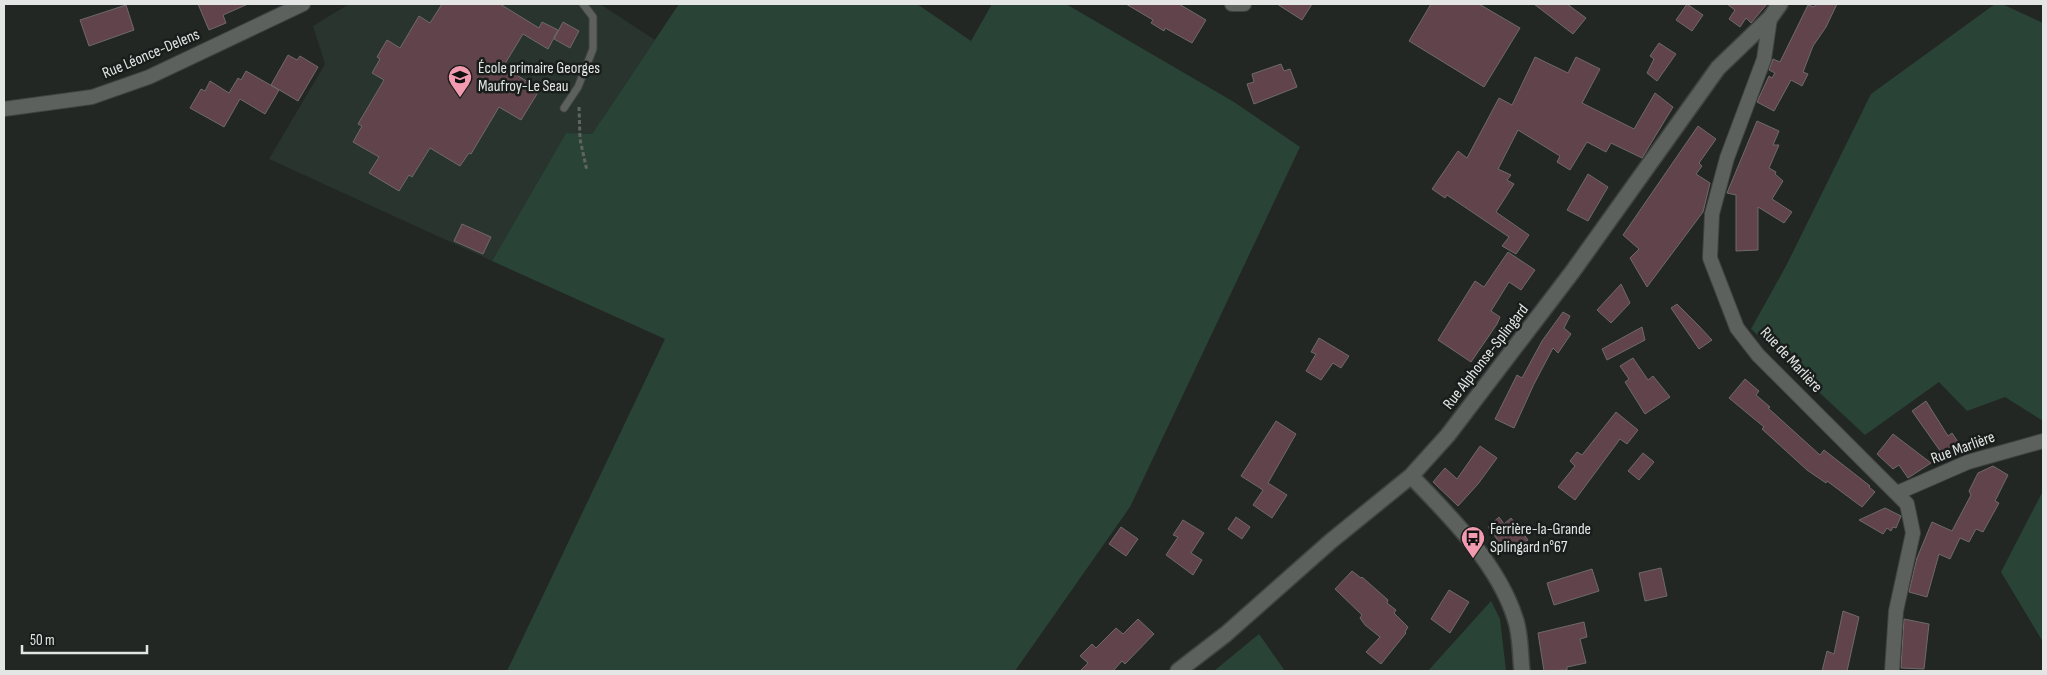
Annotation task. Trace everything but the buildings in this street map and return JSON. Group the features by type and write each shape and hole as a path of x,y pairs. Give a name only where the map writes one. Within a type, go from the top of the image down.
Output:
{"street":[{"name":"Rue Léonce-Delens","path":"4,109 92,97 148,77 302,4"},
{"path":"1232,4 1244,4"},
{"name":"Rue Alphonse-Splingard","path":"1178,671 1234,628 1331,541 1411,476 1448,435 1511,355 1615,214 1718,68 1770,18 1780,4"},
{"name":"Rue de Marlière","path":"1770,18 1764,59 1730,148 1715,205 1710,258 1737,328 1758,355 1908,504 1913,533 1896,611 1892,671"},
{"name":"Rue Marlière","path":"1897,493 1968,462 2043,441"},
{"path":"1411,476 1472,543 1502,587 1516,619 1522,671"}],"lane":[{"path":"564,108 578,87 593,49 593,16 584,4"}],"path":[{"path":"578,87 580,139 587,171"}],"shaded area":[{"name":"École primaire Georges Maufroy-Le Seau","path":"349,4 600,4 655,40 592,134 566,133 492,261 269,159 325,64 313,26"}],"green space":[{"path":"679,4 917,4 971,41 992,4 1066,4 1234,102 1300,147 1130,507 1015,671 507,671 665,339 492,261 566,133 592,134"},
{"path":"1995,4 2002,4 2043,23 2043,421 2005,397 1967,411 1939,382 1865,435 1751,329 1786,266 1871,94"},
{"path":"2043,491 2043,642 2001,572"},
{"path":"1491,601 1500,619 1506,671 1428,671"},
{"path":"1259,634 1285,671 1214,671"}],"place":[{"name":"École primaire Georges Maufroy-Le Seau","path":"460,98"},
{"name":"Ferrière-la-Grande Splingard n°67","path":"1473,559"}]}
